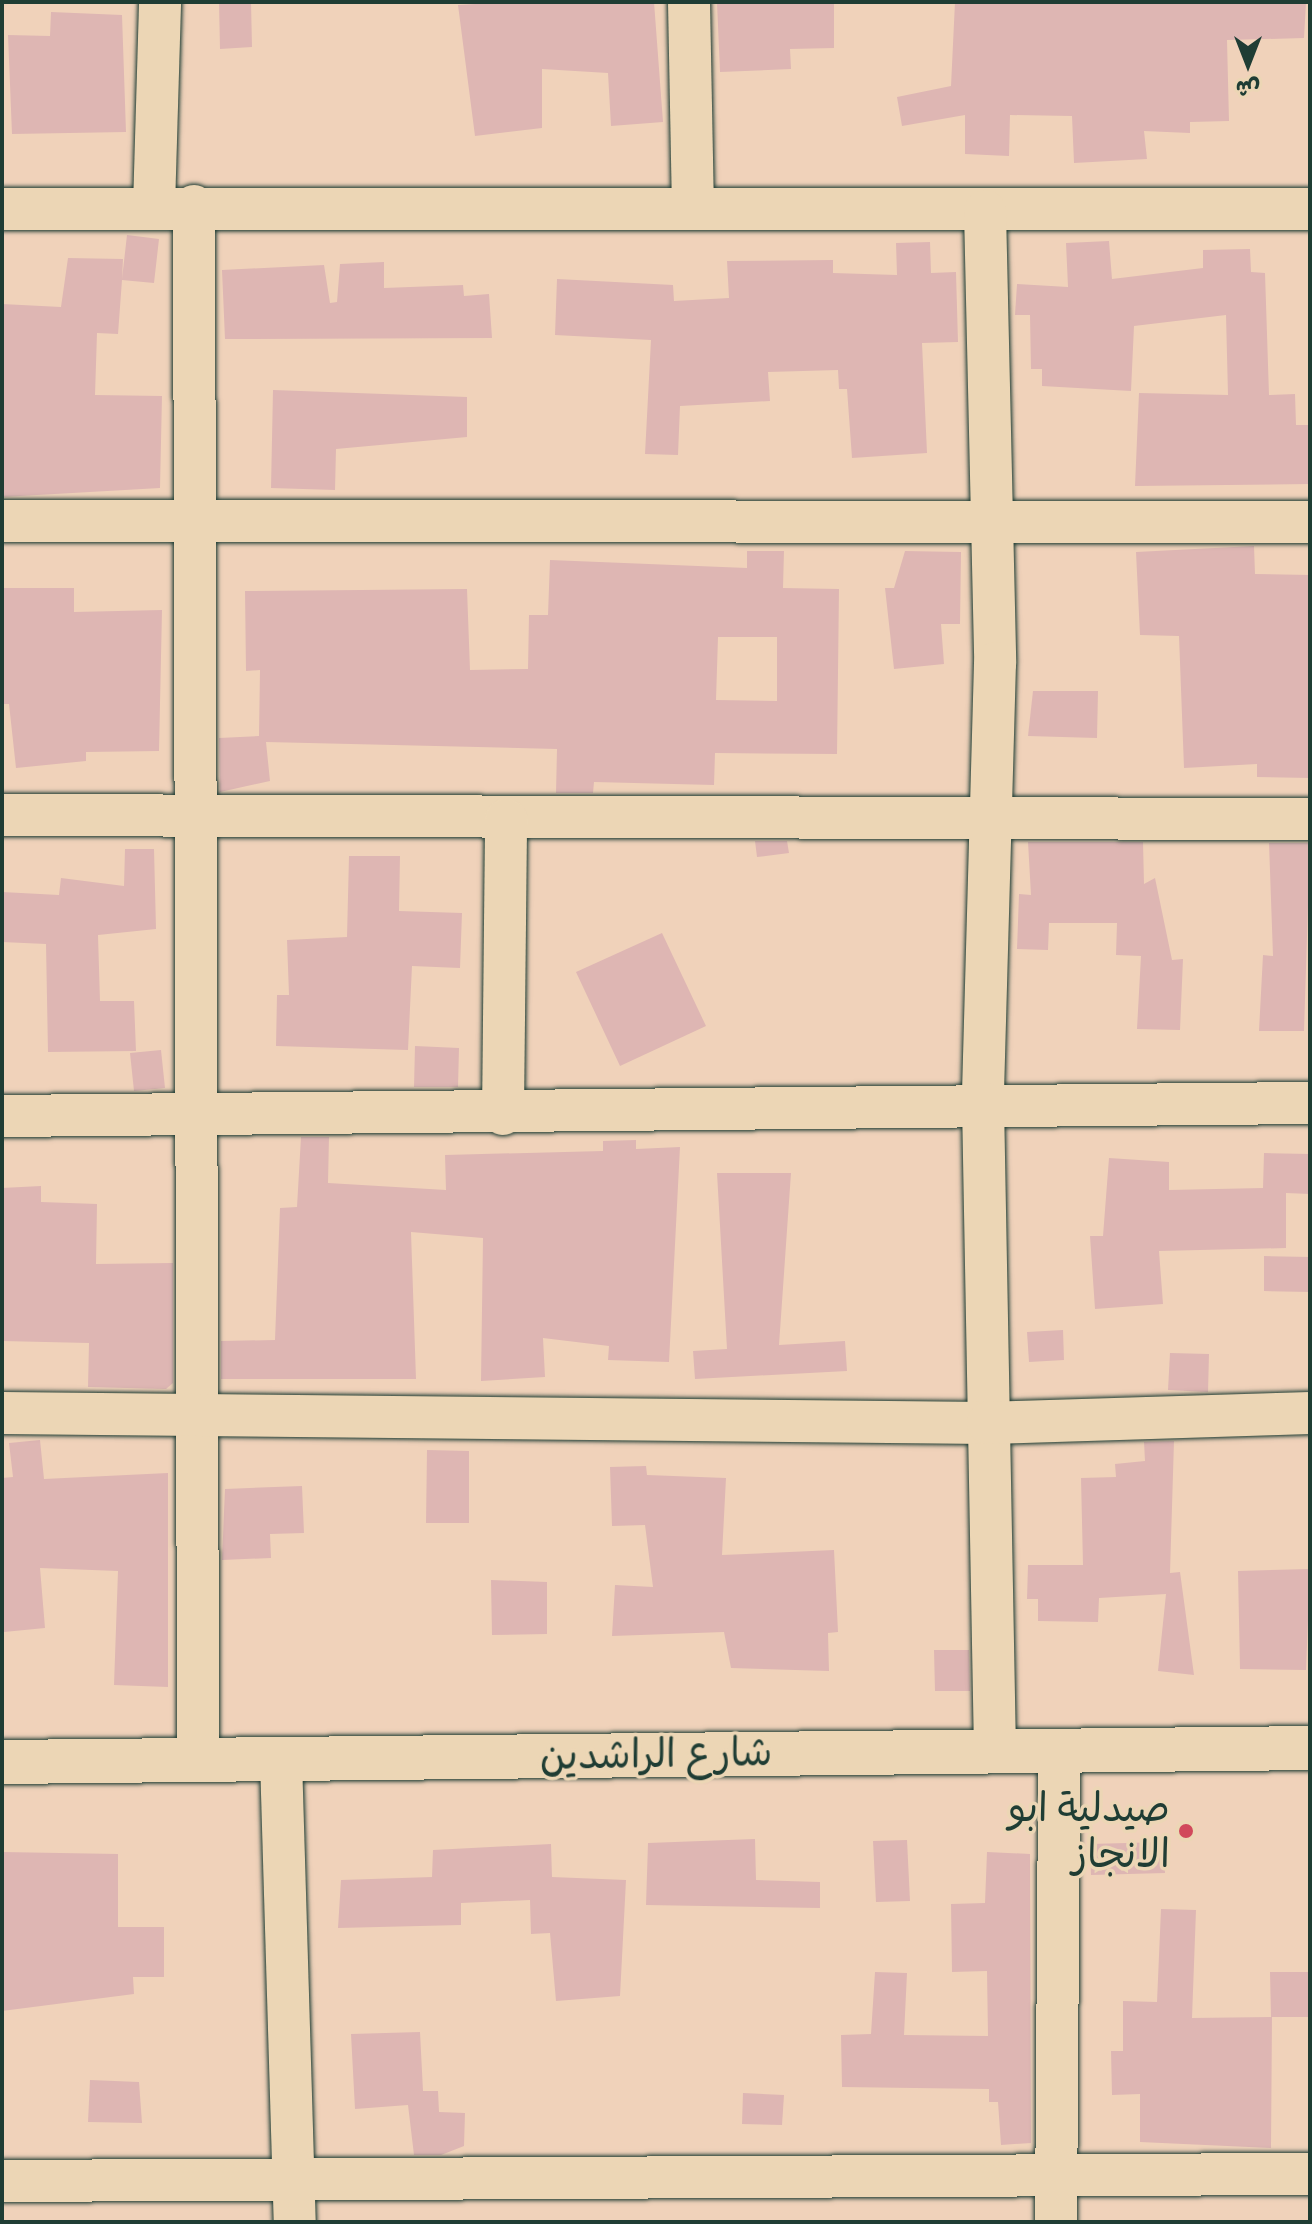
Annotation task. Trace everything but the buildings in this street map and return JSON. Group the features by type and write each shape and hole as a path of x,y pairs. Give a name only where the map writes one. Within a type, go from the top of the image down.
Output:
{"street":[{"path":"160,2 196,519 196,813 201,1117 197,1414 198,1759"},
{"path":"689,2 693,209"},
{"path":"2,209 174,206 985,211 1310,209"},
{"path":"985,211 988,524 995,663 988,822 983,1103 995,1750"},
{"path":"2,521 1310,522"},
{"path":"2,815 196,813 506,820 988,822 1310,819"},
{"path":"503,1114 506,820"},
{"path":"2,1116 503,1114 983,1103 1310,1103"},
{"path":"2,1413 988,1423 1310,1413"},
{"name":"شارع الراشدين","path":"2,1762 1310,1748"},
{"path":"1056,2222 1059,1751"},
{"path":"281,1759 295,2202"},
{"path":"2,2181 295,2202 1055,2175 1310,2174"}],"place":[{"name":"صيدلية ابو الانجاز","path":"1186,1831"}]}
